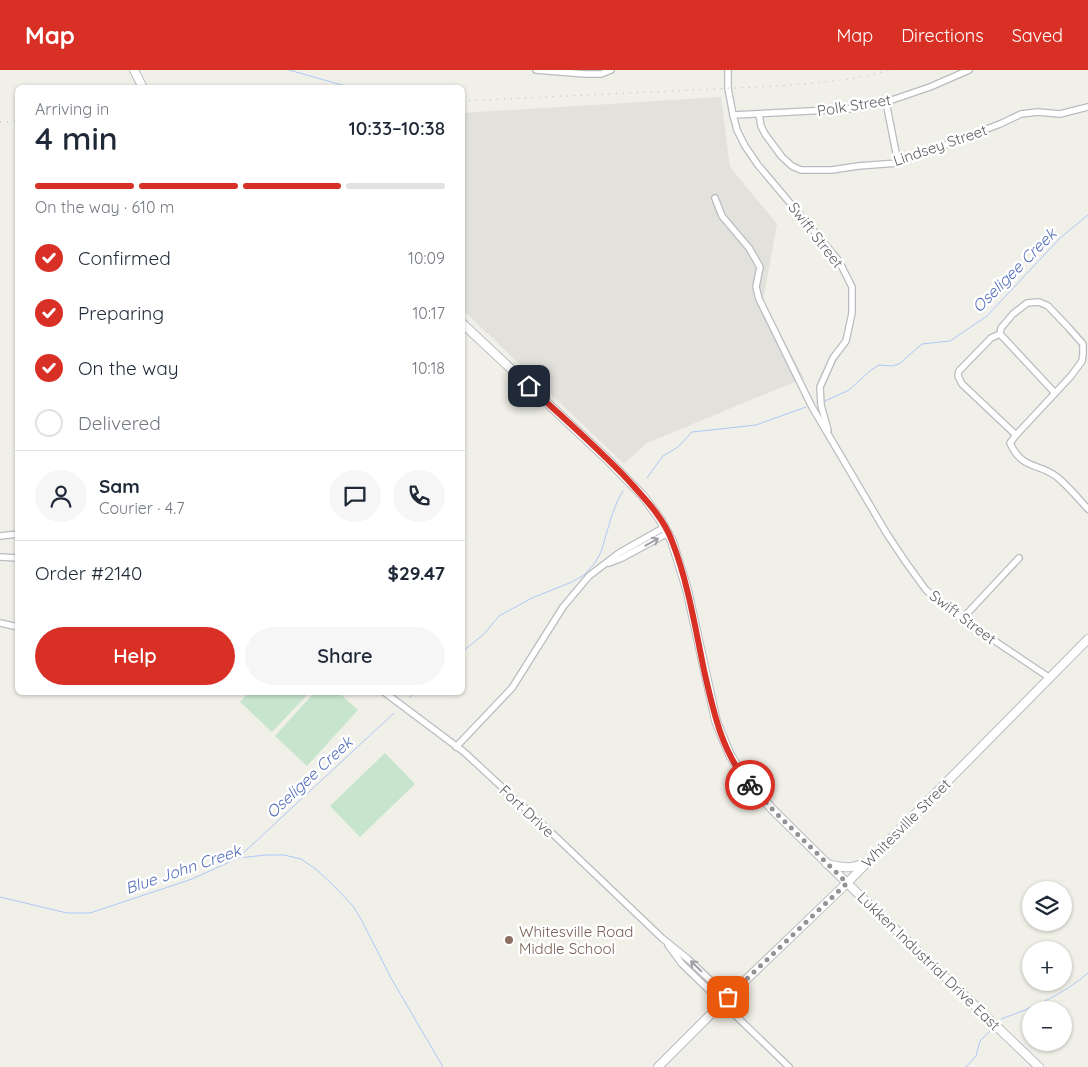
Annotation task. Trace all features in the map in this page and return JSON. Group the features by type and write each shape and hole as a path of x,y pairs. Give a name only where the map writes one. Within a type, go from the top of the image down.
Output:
{"main road":[{"path":"134,70 142,85"},
{"name":"Lukken Industrial Drive East","path":"465,326 606,458 649,504 667,530 686,589 719,731 726,747 747,782 827,864 1039,1067"},
{"name":"Whitesville Street","path":"658,1067 847,883 1088,640"},
{"path":"827,864 842,868 853,868 868,862"}],"street":[{"path":"536,70 585,74 602,74 611,70"},
{"name":"Swift Street","path":"728,70 728,88 733,115 737,130 745,146 839,262 852,287 852,313 846,341 833,358 820,387 821,405 830,438"},
{"name":"Polk Street","path":"733,115 848,109 886,102 930,87 969,70"},
{"path":"886,102 898,163"},
{"name":"Lindsey Street","path":"759,114 761,126 771,143 792,166 802,170 832,170 898,163 1000,124 1021,114 1038,112 1060,114 1088,108"},
{"name":"Swift Street","path":"715,198 722,216 748,248 760,267 756,287 758,299 812,407 905,561 926,590 962,619 1050,678"},
{"path":"1000,334 1001,328 1027,303 1039,302 1048,306 1083,344 1082,361 1071,376 1016,435 1010,444 1015,453 1026,464 1056,476 1088,508"},
{"path":"1000,334 1055,393"},
{"path":"1000,334 991,338 958,371 958,376 962,384 1016,435"},
{"path":"456,747 512,688 563,607 590,576 605,564 622,558 667,530"},
{"path":"0,536 15,534"},
{"path":"0,557 15,558"},
{"path":"962,619 1019,558"},
{"path":"0,623 15,626"},
{"name":"Fort Drive","path":"388,695 464,752 555,836 662,938 682,964 725,1000 789,1067"}],"shaded area":[{"path":"721,97 730,167 777,224 763,301 804,378 647,443 624,464 465,312 465,113"}],"green space":[{"path":"246,695 307,695 272,732 240,702"},
{"path":"312,695 341,695 358,710 307,766 275,736"},
{"path":"385,753 415,784 360,837 330,806"}],"waterway":[{"path":"289,70 342,85"},
{"name":"Oseligee Creek","path":"825,401 849,390 879,365 892,366 899,364 922,344 950,341 987,316 1060,238 1088,215"},
{"name":"Oseligee Creek","path":"647,478 663,456 678,447 692,432 756,425 806,407"},
{"name":"Oseligee Creek","path":"465,650 484,634 499,616 532,598 572,582 584,575 595,563 601,552 611,518 623,491"},
{"name":"Oseligee Creek","path":"239,857 394,713"},
{"name":"Blue John Creek","path":"0,897 67,913 90,913 192,879 238,858 284,855 301,859 317,870 353,906 391,978 443,1067"},
{"path":"1001,1019 1047,1000 1068,988 1088,973"},
{"path":"966,1067 976,1056 980,1041 990,1031"}],"railway":[{"path":"465,101 819,83 876,74 889,70"},
{"path":"0,122 15,121"}],"way so far":[{"path":"728,997 847,883 750,785"}],"place":[{"name":"Whitesville Road Middle School","path":"509,940"}],"route":[{"path":"529,386 620,472 655,511 665,527 672,541 686,589 716,721 730,755 750,785"}]}
